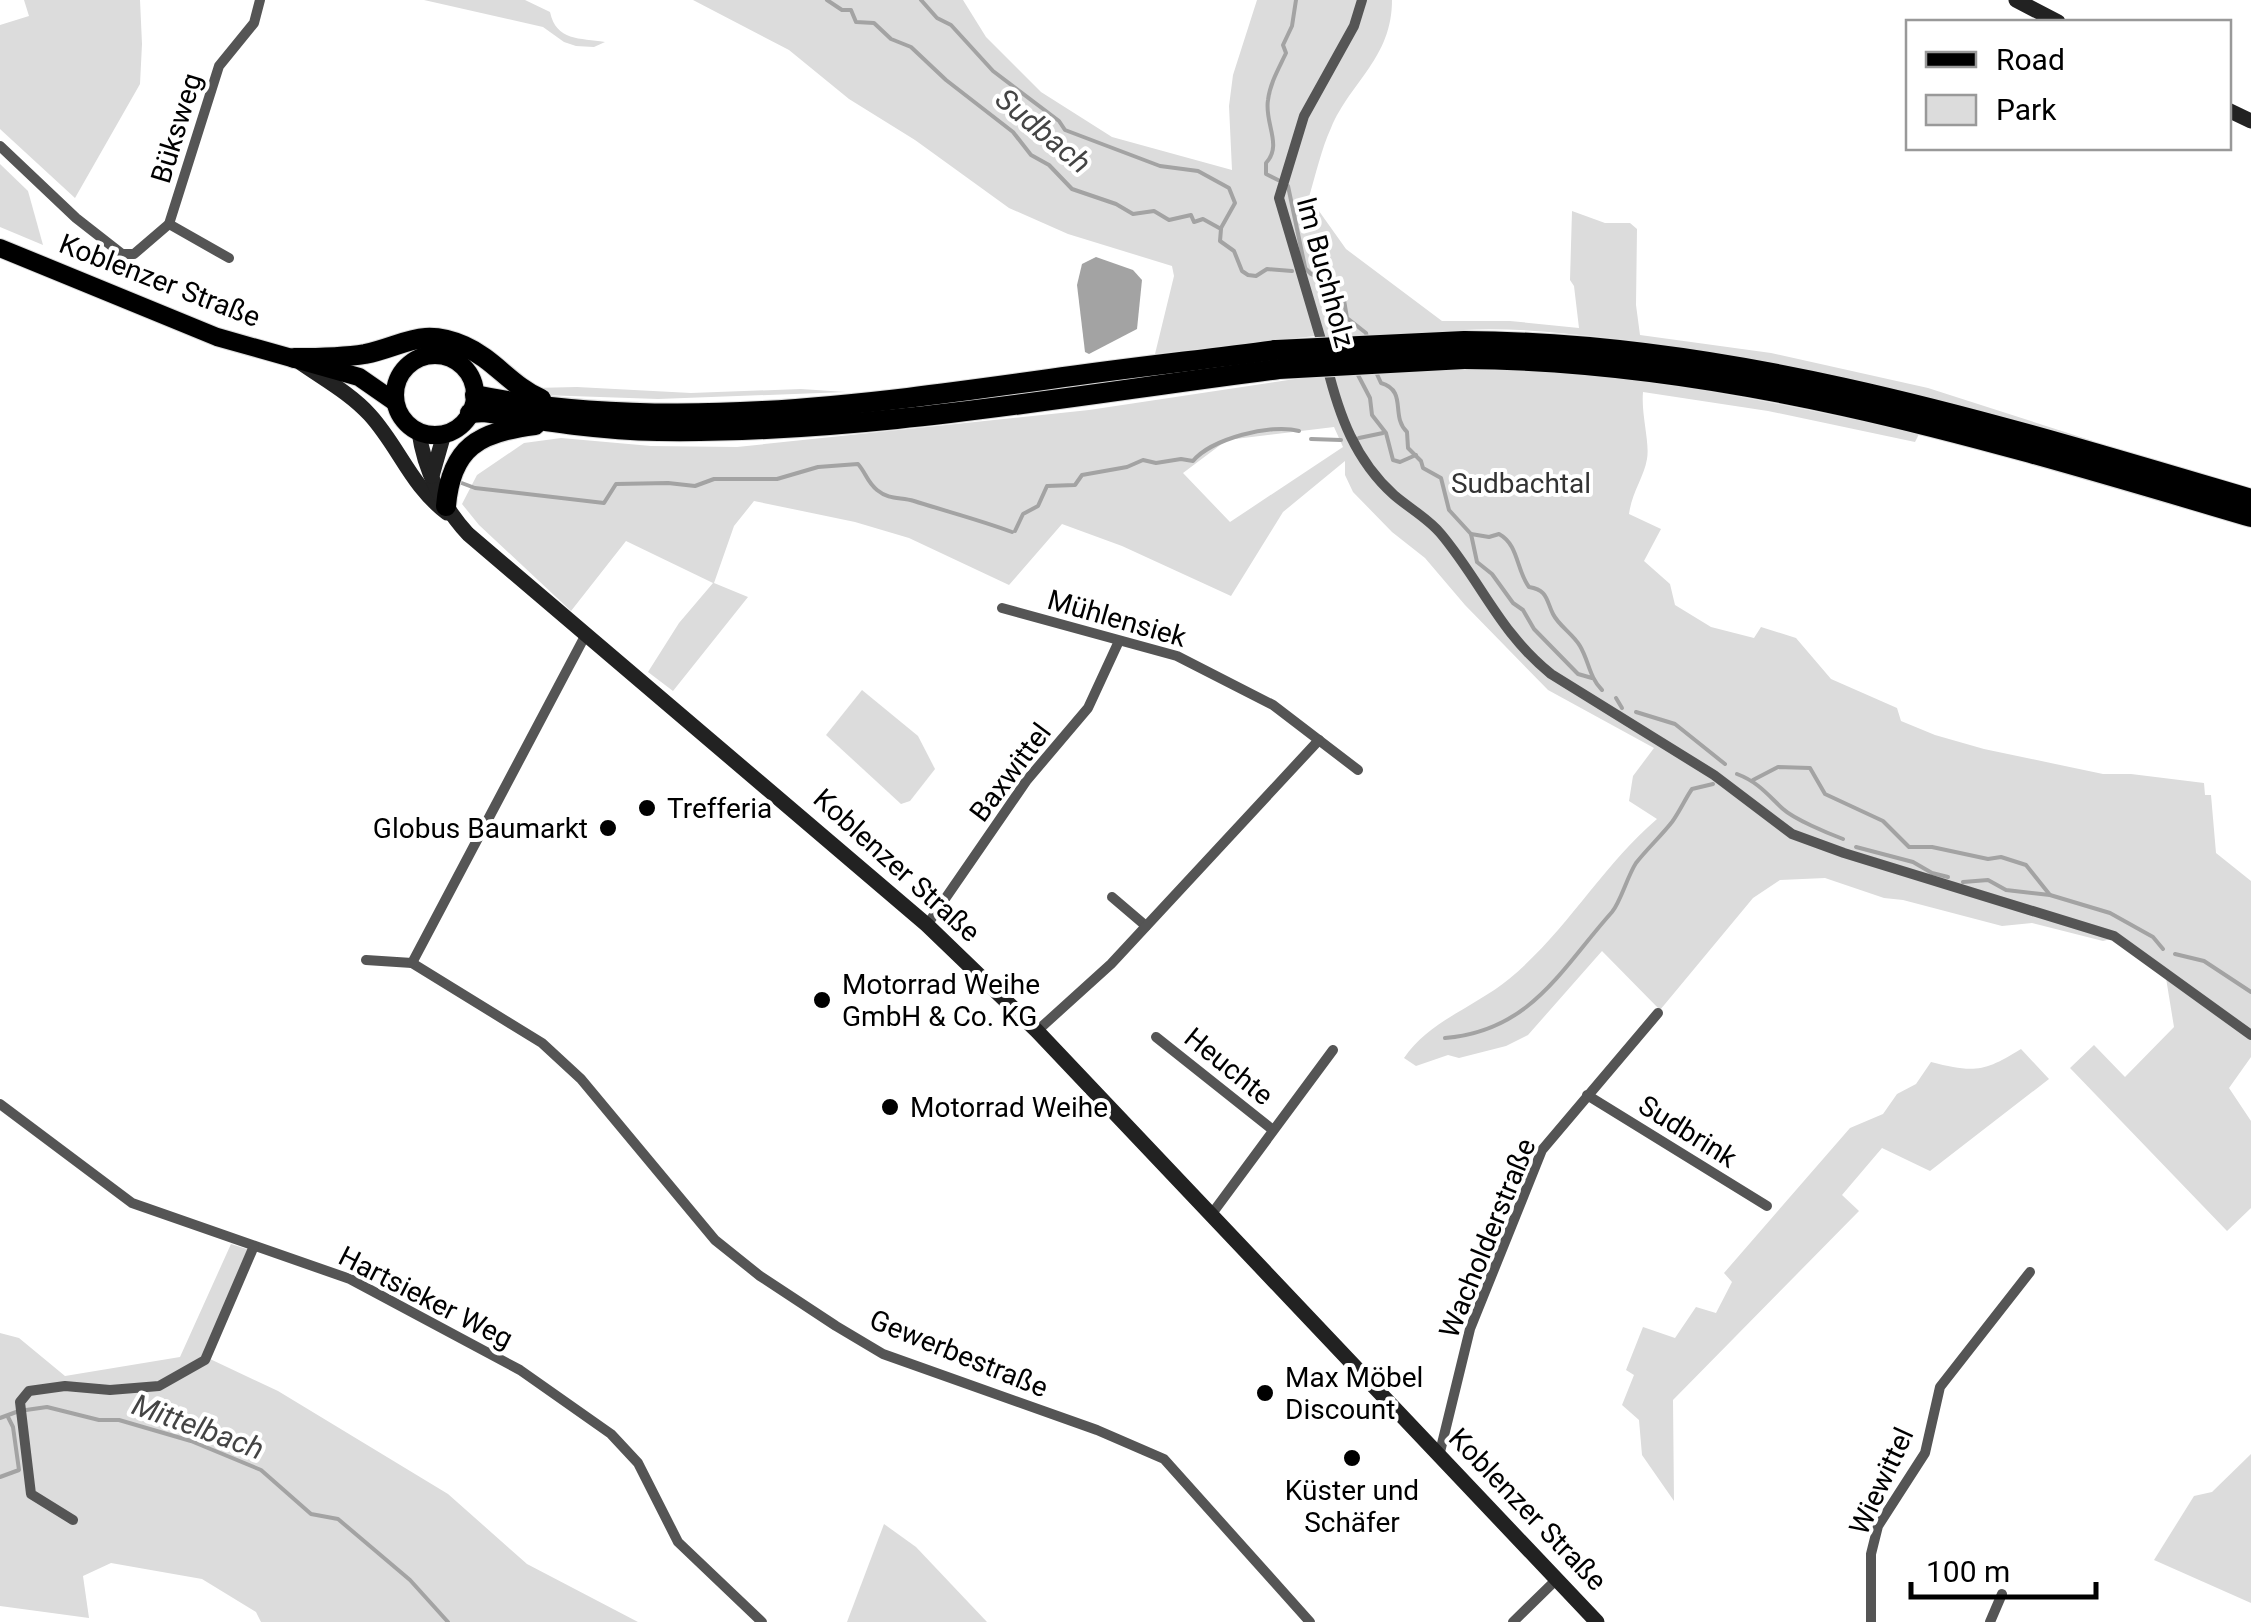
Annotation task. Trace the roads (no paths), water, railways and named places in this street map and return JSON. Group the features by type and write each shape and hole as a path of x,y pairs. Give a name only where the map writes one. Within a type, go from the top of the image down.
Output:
{"highway":[{"path":"294,358 352,356 402,341 442,339 482,355 521,390 577,408"},
{"path":"472,404 713,412 844,404 1278,360 1544,344 1654,354 1801,378 1972,418 2251,499"},
{"path":"1464,350 1654,371 1836,403 1972,436 2251,517"},
{"path":"472,404 546,424 690,431 845,423 1278,360"},
{"path":"449,511 448,482 455,462 469,447 487,436 546,424"}],"main road":[{"path":"2016,0 2054,20"},
{"name":"Koblenzer Straße","path":"0,248 217,337 359,377 395,402 403,420 419,432 422,457 449,511 584,636 928,925 1037,1031 1597,1622"},
{"name":"Koblenzer Straße","path":"359,377 404,370 422,358 443,356 469,374 472,404"},
{"path":"294,358 370,414 417,486 449,511"},
{"path":"395,402 404,370"},
{"path":"419,432 444,434 464,423 472,404"},
{"path":"432,476 444,434"}],"street":[{"name":"Büksweg","path":"122,254 134,254 170,224 219,66 254,23 260,0"},
{"name":"Im Buchholz","path":"1362,0 1354,26 1304,116 1279,198 1352,445 1390,492 1440,532 1502,626 1551,674 1714,775 1792,834 2114,936 2251,1035"},
{"name":"Koblenzer Straße","path":"0,146 76,218 122,254"},
{"name":"Büksweg","path":"170,224 229,258"},
{"name":"Mühlensiek","path":"1002,608 1177,656 1273,706 1358,770"},
{"path":"412,964 584,636"},
{"name":"Baxwittel","path":"928,925 1027,780 1088,708 1120,641"},
{"path":"1037,1031 1111,964 1319,740"},
{"path":"1112,896 1146,926"},
{"name":"Gewerbestraße","path":"366,960 412,964 542,1042 581,1078 714,1240 760,1276 882,1354 1097,1430 1164,1459 1310,1622"},
{"name":"Wacholderstraße","path":"1439,1457 1470,1330 1542,1150 1658,1013"},
{"name":"Heuchte","path":"1156,1037 1273,1130"},
{"name":"Heuchte","path":"1211,1215 1333,1050"},
{"name":"Sudbrink","path":"1586,1095 1767,1206"},
{"name":"Hartsieker Weg","path":"0,1104 132,1203 350,1279 520,1370 611,1434 638,1463 678,1542 762,1622"},
{"path":"73,1520 31,1494 20,1402 29,1391 65,1386 110,1390 159,1386 205,1360 254,1246"},
{"name":"Wiewittel","path":"1870,1622 1871,1554 1878,1526 1924,1454 1940,1386 2030,1272"},
{"path":"1513,1622 1557,1579"},
{"path":"1990,1622 2002,1594"}],"waterway":[{"name":"Sudbach","path":"827,0 842,10 851,10 856,22 874,23 891,39 911,47 1013,132 1031,155 1049,165 1072,189 1133,214 1154,211 1169,220 1191,215 1194,222 1203,219 1221,229 1220,241 1234,251 1242,271 1248,275 1256,276 1267,269 1292,271"},
{"path":"921,0 937,18 951,25 993,71 1059,121 1065,130 1160,166 1198,171 1229,188 1235,203 1221,228"},
{"path":"1278,180 1266,174 1273,149 1267,109 1286,53 1283,45 1292,26 1296,0"},
{"path":"1288,186 1305,267"},
{"name":"Sudbach","path":"1304,267 1330,283 1331,292 1344,300 1347,318 1367,338"},
{"name":"Sudbach","path":"1376,372 1381,383 1397,398 1408,448 1423,468 1441,478 1449,510 1471,534 1477,562 1492,574 1534,629 1578,674 1592,678"},
{"name":"Sudbach","path":"1358,375 1370,398 1372,415 1386,433 1393,460 1400,462 1416,455"},
{"path":"1015,531 1023,514 1038,506 1047,486 1075,485 1082,475 1143,460 1193,461 1213,446 1258,431 1299,431"},
{"path":"1359,438 1383,433"},
{"path":"1311,439 1341,440"},
{"path":"459,482 475,488 604,503 616,484 695,486 714,479 777,479 818,467 858,464 874,487 886,495 1012,532"},
{"name":"Sudbach","path":"1471,534 1499,534 1505,539 1529,587 1545,596 1556,618 1580,646 1602,690"},
{"name":"Sudbach","path":"1616,698 1622,708"},
{"name":"Sudbach","path":"1636,712 1675,724 1725,764"},
{"name":"Sudbach","path":"1753,780 1778,767 1810,768 1825,794 1883,821 1909,847 1932,847 1988,859 2001,857 2026,865 2050,895 2110,913 2153,937 2163,949"},
{"name":"Sudbach","path":"1737,774 1757,785 1795,817 1843,839"},
{"path":"1445,1038 1475,1033 1500,1023 1542,994 1612,912 1636,863 1672,822 1692,789 1713,784"},
{"name":"Sudbach","path":"1856,847 1913,862 1948,877"},
{"name":"Sudbach","path":"1963,882 1988,880 2006,890 2050,895"},
{"name":"Sudbach","path":"2175,954 2204,961 2251,992"},
{"name":"Mittelbach","path":"0,1418 47,1407 99,1420 119,1420 191,1441 261,1470 311,1514 338,1519 410,1580 448,1622"},
{"path":"0,1477 19,1470 8,1417"}],"place":[{"name":"Trefferia","path":"647,808"},
{"name":"Globus Baumarkt","path":"608,828"},
{"name":"Motorrad Weihe GmbH & Co. KG","path":"822,1000"},
{"name":"Motorrad Weihe","path":"890,1107"},
{"name":"Max Möbel Discount","path":"1265,1393"},
{"name":"Küster und Schäfer","path":"1352,1458"}],"park label":[{"name":"Sudbachtal","path":"1521,483"}]}
